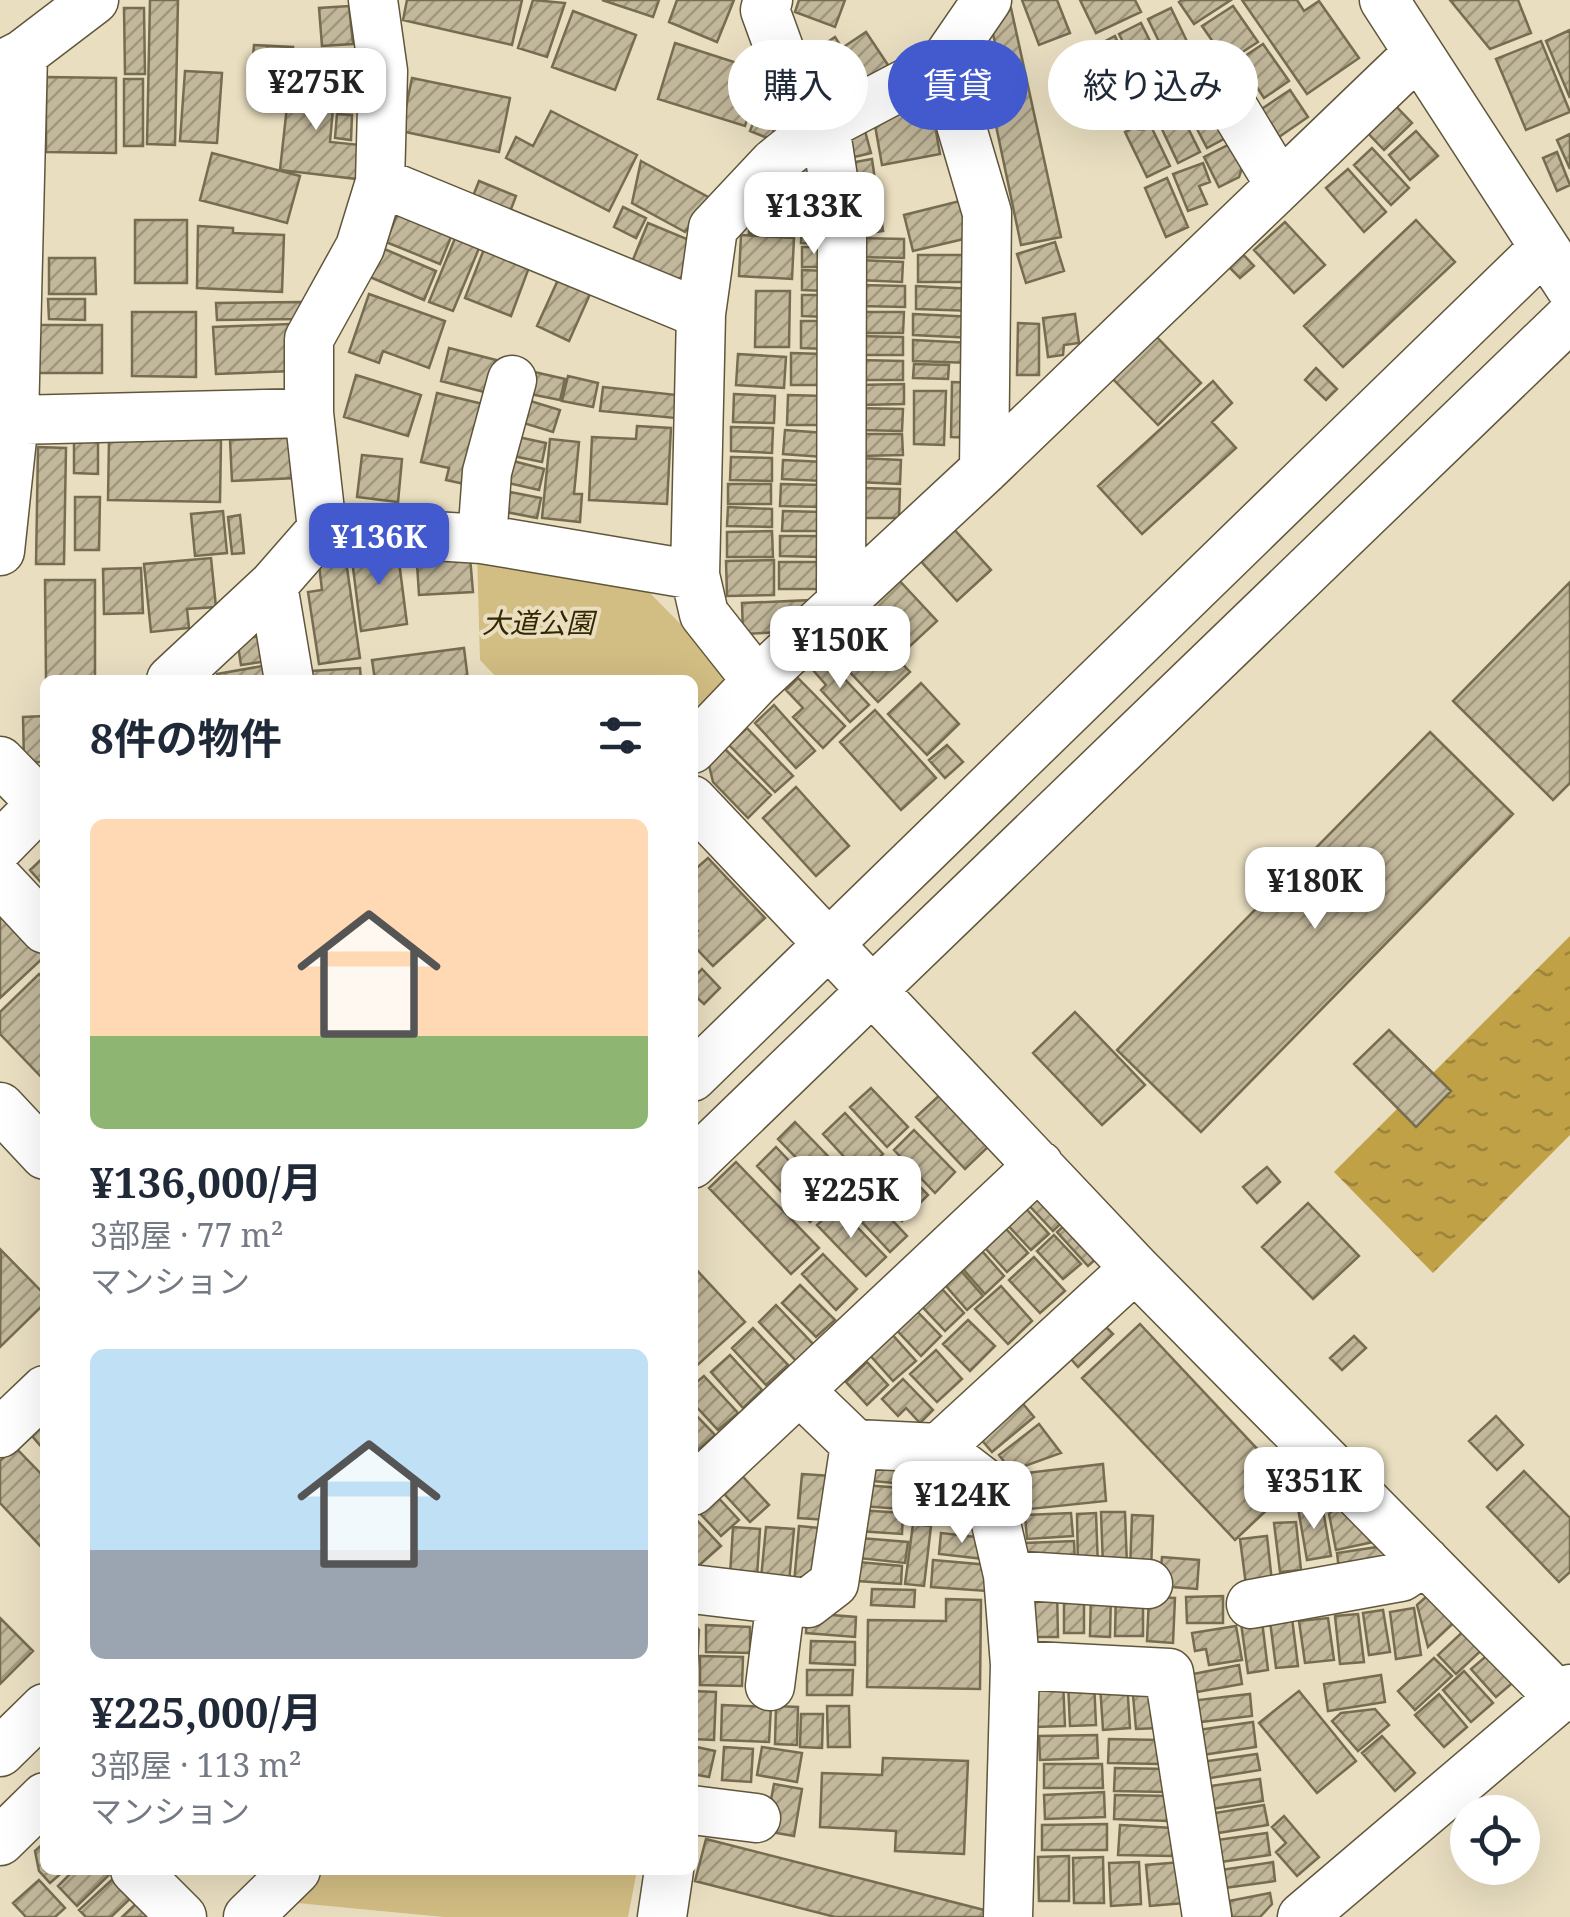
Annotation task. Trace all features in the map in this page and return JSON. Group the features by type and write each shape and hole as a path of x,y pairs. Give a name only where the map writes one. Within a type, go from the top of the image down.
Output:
{"street":[{"path":"0,551 14,420 12,60 94,0"},
{"path":"177,675 273,584 322,529 309,414 309,339 360,246 380,182 383,71 372,0"},
{"path":"768,0 765,10 778,40"},
{"path":"960,40 987,0"},
{"path":"1384,0 1570,287"},
{"path":"698,743 757,682 1417,54"},
{"path":"757,682 704,614 695,574 701,314 713,228 774,162 817,130 842,236 841,602"},
{"path":"962,130 987,214 984,470"},
{"path":"1246,130 1280,186"},
{"path":"380,182 701,314"},
{"path":"698,1071 1544,248"},
{"path":"698,1158 1570,316"},
{"path":"482,539 487,472 512,380"},
{"path":"14,420 309,414"},
{"path":"322,529 482,539 695,574"},
{"path":"273,584 288,675"},
{"path":"0,760 40,798"},
{"path":"0,846 40,804"},
{"path":"698,806 1135,1268 1425,1561 1565,1694 1302,1917"},
{"path":"0,881 40,924"},
{"path":"0,1107 40,1150"},
{"path":"698,1485 1039,1165"},
{"path":"939,1448 1135,1268"},
{"path":"800,1391 856,1444 939,1448 987,1485 1008,1576 1015,1665 1008,1917"},
{"path":"0,1433 40,1395"},
{"path":"698,1590 808,1603 834,1583 856,1444"},
{"path":"1251,1604 1401,1577 1425,1561"},
{"path":"1008,1576 1148,1584"},
{"path":"770,1686 781,1600"},
{"path":"1015,1665 1169,1673 1207,1917"},
{"path":"0,1752 40,1713"},
{"path":"0,1841 40,1802"},
{"path":"698,1811 756,1818"},
{"path":"140,1875 182,1917"},
{"path":"248,1917 291,1875"},
{"path":"662,1917 668,1875"}],"green space":[{"name":"大道公園","path":"477,554 633,576 727,671 727,691 698,719 698,675 494,675 480,660"},
{"path":"315,1875 636,1875 628,1917 444,1917 287,1902"}],"water":[{"path":"1570,936 1570,1135 1433,1273 1334,1172"}],"building":[{"path":"150,0 178,0 175,145 147,144"},
{"path":"407,0 522,0 512,45 403,20"},
{"path":"533,0 565,3 547,57 518,48"},
{"path":"602,0 659,0 653,17"},
{"path":"677,0 734,0 717,42 669,22"},
{"path":"799,0 845,0 835,27 795,12"},
{"path":"1022,0 1057,0 1070,33 1039,45"},
{"path":"1080,0 1135,0 1141,12 1096,33"},
{"path":"1231,0 1194,24 1179,2"},
{"path":"1242,0 1297,0 1304,11 1319,1 1359,58 1307,94"},
{"path":"1450,0 1518,0 1531,33 1490,49"},
{"path":"349,6 353,44 322,46 319,8"},
{"path":"1233,6 1257,40 1212,40 1202,26"},
{"path":"124,8 144,8 145,74 125,74"},
{"path":"1011,8 1018,40 994,40 988,13"},
{"path":"1171,8 1186,40 1158,40 1148,19"},
{"path":"573,11 636,35 615,90 552,67"},
{"path":"1141,23 1150,40 1122,40 1119,34"},
{"path":"1570,30 1570,98 1546,41"},
{"path":"866,32 888,65 888,69 868,83 868,40 854,40"},
{"path":"1541,41 1570,112 1526,130 1496,59"},
{"path":"675,43 728,60 728,121 658,99"},
{"path":"1263,44 1289,81 1264,98 1258,89 1258,47"},
{"path":"254,45 293,47 292,73 252,71"},
{"path":"185,71 222,73 217,143 180,141"},
{"path":"46,77 116,78 116,153 46,152"},
{"path":"412,78 510,98 499,152 401,131"},
{"path":"124,79 143,79 143,146 124,146"},
{"path":"290,79 347,88 346,110 333,109 330,142 361,145 357,179 280,170"},
{"path":"1028,86 1061,237 1021,245 997,130 1028,130"},
{"path":"1290,90 1308,117 1279,137 1260,110"},
{"path":"1391,101 1412,123 1384,150 1363,128"},
{"path":"551,111 637,155 609,211 506,158 516,137 533,146"},
{"path":"888,111 888,130 936,130 940,154 882,165 873,114"},
{"path":"337,114 352,115 351,140 335,138"},
{"path":"750,130 774,130 770,139"},
{"path":"1153,130 1170,166 1147,177 1125,132"},
{"path":"1162,130 1189,130 1200,152 1178,163"},
{"path":"1198,130 1231,130 1233,134 1207,148"},
{"path":"865,131 871,153 846,159 840,137"},
{"path":"1416,131 1438,156 1410,180 1389,155"},
{"path":"1570,134 1570,169 1557,140"},
{"path":"1234,142 1244,162 1239,177 1219,187 1204,157"},
{"path":"1372,148 1409,188 1391,205 1354,165"},
{"path":"1557,152 1570,185 1557,191 1543,158"},
{"path":"212,153 300,176 287,223 200,200"},
{"path":"872,159 875,180 848,185 844,164"},
{"path":"641,161 710,198 685,232 632,203"},
{"path":"818,161 820,192 773,195 789,163"},
{"path":"1203,163 1210,182 1199,186 1207,204 1188,211 1173,174"},
{"path":"1348,169 1386,212 1364,232 1326,188"},
{"path":"1167,178 1188,227 1166,237 1145,188"},
{"path":"479,181 516,196 508,217 471,201"},
{"path":"875,183 879,204 854,208 850,188"},
{"path":"824,196 825,218 802,219 800,198"},
{"path":"759,200 797,200 796,234 749,233 749,212"},
{"path":"960,201 968,238 913,251 904,215"},
{"path":"623,207 646,218 636,238 614,227"},
{"path":"880,208 883,231 857,235 853,212"},
{"path":"399,210 453,232 440,264 386,242"},
{"path":"135,220 187,220 187,283 135,283"},
{"path":"1416,220 1455,262 1343,367 1304,326"},
{"path":"802,222 826,222 825,244 801,243"},
{"path":"1285,222 1325,265 1294,293 1254,250"},
{"path":"648,223 687,239 690,271 677,280 632,262"},
{"path":"198,226 233,228 233,233 284,235 282,292 197,288"},
{"path":"458,231 482,241 453,311 429,302"},
{"path":"741,235 794,238 792,279 739,276"},
{"path":"859,238 904,239 904,258 858,257"},
{"path":"1055,242 1064,271 1026,283 1017,254"},
{"path":"486,244 531,262 511,316 465,298"},
{"path":"802,247 825,247 826,267 802,267"},
{"path":"1236,247 1254,266 1240,278 1222,260"},
{"path":"382,248 436,271 424,300 370,277"},
{"path":"918,255 975,255 975,282 918,282"},
{"path":"49,258 95,258 96,294 49,294"},
{"path":"859,260 903,262 902,282 858,280"},
{"path":"563,269 595,283 569,341 537,326"},
{"path":"802,270 827,271 826,291 802,290"},
{"path":"859,285 905,286 905,307 859,306"},
{"path":"916,286 975,289 974,311 916,309"},
{"path":"756,291 790,291 789,347 755,347"},
{"path":"369,294 445,321 429,368 383,351 379,363 349,352"},
{"path":"802,295 827,295 827,317 802,316"},
{"path":"48,299 85,299 85,320 49,319"},
{"path":"302,302 303,319 217,320 216,303"},
{"path":"132,312 196,312 196,377 132,376"},
{"path":"857,312 904,312 903,333 857,333"},
{"path":"913,314 975,317 974,338 913,335"},
{"path":"1075,314 1079,343 1064,345 1063,355 1048,357 1043,318"},
{"path":"801,321 826,321 826,349 801,348"},
{"path":"1018,323 1039,324 1039,375 1017,375"},
{"path":"289,324 292,371 216,374 213,327"},
{"path":"36,325 102,325 102,373 36,373"},
{"path":"1153,333 1201,383 1158,425 1109,375"},
{"path":"857,336 903,337 903,355 857,355"},
{"path":"913,340 973,343 972,363 913,361"},
{"path":"449,348 496,360 488,393 441,381"},
{"path":"791,353 824,354 824,385 791,385"},
{"path":"738,354 786,357 784,388 736,385"},
{"path":"858,360 903,361 903,380 858,380"},
{"path":"914,364 949,365 948,379 913,378"},
{"path":"1316,368 1337,389 1326,400 1305,380"},
{"path":"530,371 565,379 560,400 525,393"},
{"path":"356,375 421,395 408,436 344,417"},
{"path":"568,376 598,383 593,407 562,401"},
{"path":"1213,381 1232,403 1212,422 1236,448 1142,534 1098,486"},
{"path":"952,382 976,383 974,438 951,437"},
{"path":"904,384 904,404 859,405 858,385"},
{"path":"603,387 677,395 675,418 600,411"},
{"path":"914,391 946,391 944,445 914,444"},
{"path":"437,393 487,405 469,485 446,480 449,468 421,462"},
{"path":"734,394 775,396 774,423 733,422"},
{"path":"788,395 824,396 824,425 787,425"},
{"path":"527,400 560,410 553,432 520,422"},
{"path":"858,408 903,409 902,431 858,430"},
{"path":"637,426 671,428 667,504 589,500 592,437 636,439"},
{"path":"731,427 773,428 772,453 731,451"},
{"path":"785,430 825,433 823,457 783,454"},
{"path":"859,434 902,434 903,455 859,456"},
{"path":"294,437 296,478 232,481 230,440"},
{"path":"518,437 546,443 542,462 513,456"},
{"path":"74,439 98,440 98,474 74,473"},
{"path":"109,439 221,440 220,502 108,500"},
{"path":"550,439 579,442 574,494 582,494 580,522 542,518"},
{"path":"38,447 66,448 64,564 36,564"},
{"path":"362,455 402,459 398,502 357,497"},
{"path":"731,457 772,458 772,481 730,480"},
{"path":"859,458 901,460 900,484 858,482"},
{"path":"783,460 824,462 822,481 782,479"},
{"path":"513,461 544,469 539,490 508,483"},
{"path":"728,484 771,484 771,504 728,504"},
{"path":"781,484 823,485 822,507 780,506"},
{"path":"860,488 900,489 899,518 860,518"},
{"path":"510,492 541,498 537,518 506,512"},
{"path":"75,497 100,497 99,550 75,550"},
{"path":"728,507 772,509 772,527 727,526"},
{"path":"223,511 227,553 195,556 191,514"},
{"path":"783,511 821,512 821,531 782,531"},
{"path":"240,515 244,553 232,554 228,517"},
{"path":"952,527 991,570 957,601 918,558"},
{"path":"772,531 773,557 727,557 727,532"},
{"path":"780,536 821,536 821,557 780,556"},
{"path":"469,545 473,592 419,595 416,548"},
{"path":"397,546 407,624 361,631 351,552"},
{"path":"211,558 216,607 187,609 189,628 151,632 144,564"},
{"path":"774,560 774,595 727,596 726,561"},
{"path":"346,561 360,658 319,664 308,592 322,590 319,565"},
{"path":"779,562 820,562 820,589 779,589"},
{"path":"141,568 143,613 104,614 103,569"},
{"path":"897,578 937,621 910,646 871,603"},
{"path":"45,580 95,580 95,675 46,675"},
{"path":"1570,582 1570,783 1553,800 1453,701"},
{"path":"813,600 781,632 743,634 742,603"},
{"path":"861,620 910,672 878,702 829,650"},
{"path":"271,635 275,660 241,665 237,639"},
{"path":"464,648 467,675 374,675 372,660"},
{"path":"825,658 869,705 850,722 821,690 826,685 812,669"},
{"path":"268,665 270,675 217,675"},
{"path":"360,668 361,675 311,675 311,671"},
{"path":"798,678 845,726 823,748 793,717 803,708 786,690"},
{"path":"921,683 959,724 927,755 888,714"},
{"path":"774,705 815,751 796,768 755,723"},
{"path":"875,710 936,778 901,810 840,742"},
{"path":"40,716 40,762 24,762 23,717"},
{"path":"747,728 793,776 775,792 729,745"},
{"path":"1430,732 1513,814 1201,1132 1117,1050"},
{"path":"947,745 963,762 945,778 929,760"},
{"path":"723,747 771,795 748,818 713,782 708,761"},
{"path":"796,787 849,846 816,876 763,818"},
{"path":"708,858 765,918 713,966 698,950 698,867"},
{"path":"40,861 40,881 30,870"},
{"path":"0,902 40,946 40,961 0,998"},
{"path":"702,969 720,988 704,1004 698,998 698,973"},
{"path":"39,974 40,1076 0,1034 0,1012"},
{"path":"1075,1012 1145,1085 1102,1125 1033,1053"},
{"path":"1389,1030 1451,1091 1416,1127 1354,1064"},
{"path":"871,1088 908,1127 887,1147 850,1107"},
{"path":"943,1092 992,1143 965,1169 916,1117"},
{"path":"845,1113 883,1154 861,1175 823,1134"},
{"path":"795,1122 854,1183 837,1200 778,1139"},
{"path":"914,1130 955,1172 935,1193 894,1150"},
{"path":"776,1147 830,1204 810,1222 757,1166"},
{"path":"892,1158 928,1195 902,1221 866,1184"},
{"path":"736,1162 819,1248 791,1274 709,1188"},
{"path":"1267,1167 1280,1182 1257,1203 1243,1187"},
{"path":"1048,1183 1075,1210 1053,1231 1022,1198"},
{"path":"862,1188 907,1236 890,1252 845,1204"},
{"path":"1019,1201 1049,1234 1031,1250 1001,1218"},
{"path":"1308,1203 1359,1256 1313,1299 1262,1247"},
{"path":"837,1206 886,1257 866,1276 817,1225"},
{"path":"1075,1216 1106,1250 1088,1266 1057,1232"},
{"path":"998,1220 1028,1253 1007,1272 977,1239"},
{"path":"1054,1235 1081,1264 1063,1279 1037,1251"},
{"path":"975,1243 1004,1276 985,1294 955,1260"},
{"path":"1,1250 40,1290 40,1308 0,1347"},
{"path":"823,1254 857,1289 836,1310 802,1274"},
{"path":"1034,1257 1065,1291 1040,1313 1009,1280"},
{"path":"955,1264 983,1296 967,1310 939,1278"},
{"path":"698,1271 745,1322 698,1365"},
{"path":"934,1280 964,1313 945,1331 914,1298"},
{"path":"800,1285 835,1320 816,1337 782,1303"},
{"path":"1001,1286 1032,1321 1008,1344 975,1309"},
{"path":"909,1303 941,1336 921,1356 889,1322"},
{"path":"776,1305 815,1346 798,1363 759,1322"},
{"path":"1098,1319 1113,1334 1078,1367 1064,1351"},
{"path":"968,1320 995,1346 970,1371 943,1344"},
{"path":"1140,1324 1292,1486 1235,1540 1082,1378"},
{"path":"753,1328 788,1365 766,1385 732,1348"},
{"path":"890,1332 916,1361 893,1381 868,1353"},
{"path":"1354,1336 1366,1348 1342,1370 1330,1358"},
{"path":"936,1350 962,1379 937,1402 910,1374"},
{"path":"730,1355 762,1390 743,1408 711,1372"},
{"path":"867,1362 888,1385 867,1405 846,1382"},
{"path":"704,1376 738,1413 718,1430 698,1408 698,1381"},
{"path":"903,1379 933,1410 920,1423 906,1408 898,1416 882,1399"},
{"path":"1014,1393 1034,1417 992,1452 972,1429"},
{"path":"1496,1416 1523,1445 1497,1470 1469,1441"},
{"path":"698,1417 715,1435 698,1450"},
{"path":"40,1418 40,1445 27,1430"},
{"path":"1039,1424 1061,1453 1011,1471 999,1455"},
{"path":"15,1447 40,1473 40,1546 0,1503 0,1461"},
{"path":"864,1455 906,1460 904,1484 862,1480"},
{"path":"911,1462 936,1464 933,1517 908,1515"},
{"path":"1103,1464 1106,1501 1030,1509 1026,1473"},
{"path":"735,1468 769,1505 750,1522 716,1485"},
{"path":"1524,1471 1570,1518 1570,1572 1559,1582 1487,1507"},
{"path":"802,1474 831,1476 828,1520 798,1518"},
{"path":"938,1478 959,1478 959,1500 978,1499 978,1525 938,1524"},
{"path":"863,1485 902,1488 901,1509 862,1506"},
{"path":"713,1492 739,1520 721,1536 698,1511 698,1505"},
{"path":"1351,1493 1392,1538 1336,1550 1329,1514"},
{"path":"1322,1504 1331,1556 1307,1560 1298,1508"},
{"path":"859,1510 903,1513 902,1534 858,1531"},
{"path":"1101,1512 1125,1512 1127,1566 1103,1566"},
{"path":"1071,1513 1073,1536 1027,1539 1025,1515"},
{"path":"1096,1513 1098,1567 1078,1568 1077,1514"},
{"path":"1132,1515 1153,1516 1151,1571 1130,1570"},
{"path":"698,1521 721,1546 698,1566"},
{"path":"1296,1522 1301,1570 1280,1572 1274,1523"},
{"path":"913,1524 931,1526 924,1586 905,1584"},
{"path":"799,1526 830,1529 813,1586 794,1584"},
{"path":"733,1527 760,1529 757,1577 730,1575"},
{"path":"766,1527 794,1529 789,1582 761,1579"},
{"path":"941,1533 986,1538 984,1559 939,1554"},
{"path":"1267,1536 1272,1582 1246,1585 1240,1539"},
{"path":"860,1538 908,1542 905,1563 858,1558"},
{"path":"1074,1541 1075,1564 1026,1566 1025,1543"},
{"path":"1397,1544 1401,1570 1340,1578 1337,1553"},
{"path":"1162,1557 1199,1560 1197,1589 1159,1586"},
{"path":"933,1560 989,1565 987,1591 931,1587"},
{"path":"858,1562 902,1566 901,1584 857,1581"},
{"path":"1436,1588 1461,1616 1428,1647 1417,1605"},
{"path":"872,1589 915,1590 914,1607 871,1605"},
{"path":"1034,1590 1057,1590 1058,1637 1035,1637"},
{"path":"1064,1590 1084,1590 1084,1633 1064,1633"},
{"path":"1091,1591 1111,1592 1110,1637 1090,1636"},
{"path":"1116,1591 1143,1592 1143,1636 1115,1636"},
{"path":"1223,1596 1223,1623 1187,1623 1186,1597"},
{"path":"1149,1597 1175,1598 1173,1643 1147,1641"},
{"path":"946,1599 981,1600 980,1689 867,1687 868,1620 946,1621"},
{"path":"1414,1608 1421,1655 1396,1659 1390,1612"},
{"path":"1383,1610 1390,1652 1369,1655 1363,1613"},
{"path":"807,1613 856,1617 855,1637 806,1633"},
{"path":"1358,1614 1364,1662 1340,1664 1335,1616"},
{"path":"0,1618 33,1651 0,1684"},
{"path":"1292,1618 1298,1666 1276,1668 1270,1621"},
{"path":"1328,1618 1334,1660 1305,1663 1299,1621"},
{"path":"1262,1621 1268,1670 1248,1673 1241,1623"},
{"path":"706,1625 750,1627 750,1653 706,1652"},
{"path":"1470,1625 1488,1644 1456,1674 1438,1655"},
{"path":"1236,1626 1242,1660 1209,1665 1206,1649 1195,1651 1192,1633"},
{"path":"811,1641 855,1642 855,1665 810,1663"},
{"path":"1491,1652 1516,1680 1496,1697 1471,1669"},
{"path":"700,1656 743,1657 742,1686 700,1685"},
{"path":"1434,1658 1452,1676 1415,1710 1398,1691"},
{"path":"1239,1665 1242,1684 1191,1693 1188,1675"},
{"path":"807,1670 853,1670 852,1695 807,1695"},
{"path":"1464,1671 1493,1703 1471,1722 1443,1690"},
{"path":"1381,1675 1385,1702 1328,1711 1324,1684"},
{"path":"1063,1681 1065,1726 1035,1727 1033,1682"},
{"path":"1094,1681 1096,1725 1070,1726 1068,1682"},
{"path":"1127,1682 1130,1728 1103,1730 1100,1684"},
{"path":"1156,1682 1159,1728 1136,1729 1132,1684"},
{"path":"698,1691 716,1692 714,1740 698,1739"},
{"path":"1299,1691 1356,1761 1317,1793 1259,1723"},
{"path":"1250,1694 1252,1716 1192,1723 1190,1701"},
{"path":"1439,1694 1467,1727 1444,1747 1415,1715"},
{"path":"722,1705 771,1707 769,1742 721,1740"},
{"path":"776,1706 798,1707 797,1745 775,1744"},
{"path":"827,1706 849,1706 850,1747 828,1747"},
{"path":"1375,1709 1389,1725 1358,1751 1332,1721 1341,1713"},
{"path":"801,1714 823,1714 822,1748 800,1747"},
{"path":"1253,1722 1256,1747 1202,1755 1198,1730"},
{"path":"1097,1735 1098,1758 1040,1760 1039,1736"},
{"path":"1382,1736 1415,1773 1395,1791 1362,1753"},
{"path":"1109,1739 1160,1740 1160,1764 1108,1763"},
{"path":"698,1747 715,1751 709,1777 698,1775"},
{"path":"724,1747 753,1749 751,1782 722,1780"},
{"path":"762,1747 802,1753 797,1782 757,1775"},
{"path":"1257,1754 1260,1770 1204,1779 1201,1762"},
{"path":"883,1758 968,1761 964,1854 895,1851 896,1831 820,1827 822,1773 882,1775"},
{"path":"1044,1764 1102,1764 1103,1788 1044,1788"},
{"path":"1115,1768 1166,1769 1166,1792 1114,1791"},
{"path":"1260,1779 1263,1801 1205,1810 1203,1787"},
{"path":"774,1784 802,1789 794,1836 765,1831"},
{"path":"1104,1792 1105,1817 1045,1819 1044,1795"},
{"path":"1115,1795 1169,1796 1168,1821 1114,1819"},
{"path":"1264,1805 1268,1825 1212,1834 1209,1814"},
{"path":"1284,1816 1319,1857 1297,1876 1276,1852 1286,1843 1272,1827"},
{"path":"1107,1824 1107,1850 1042,1850 1042,1825"},
{"path":"1120,1825 1173,1828 1172,1856 1118,1855"},
{"path":"1267,1833 1270,1855 1213,1863 1210,1841"},
{"path":"706,1839 992,1912 991,1917 835,1917 695,1881"},
{"path":"40,1846 40,1872 39,1871 35,1851"},
{"path":"1069,1856 1069,1901 1039,1901 1038,1857"},
{"path":"1103,1857 1104,1903 1074,1903 1073,1858"},
{"path":"1139,1862 1141,1904 1111,1906 1109,1863"},
{"path":"1181,1862 1184,1903 1150,1906 1146,1865"},
{"path":"1273,1862 1275,1881 1224,1888 1221,1870"},
{"path":"43,1875 59,1875 50,1883"},
{"path":"69,1875 109,1875 77,1906 58,1886"},
{"path":"116,1876 134,1895 111,1917 86,1917 79,1910"},
{"path":"39,1880 65,1908 55,1917 26,1917 13,1903"},
{"path":"1270,1893 1272,1904 1260,1917 1232,1917 1229,1901"},
{"path":"140,1900 156,1917 122,1917"}]}
